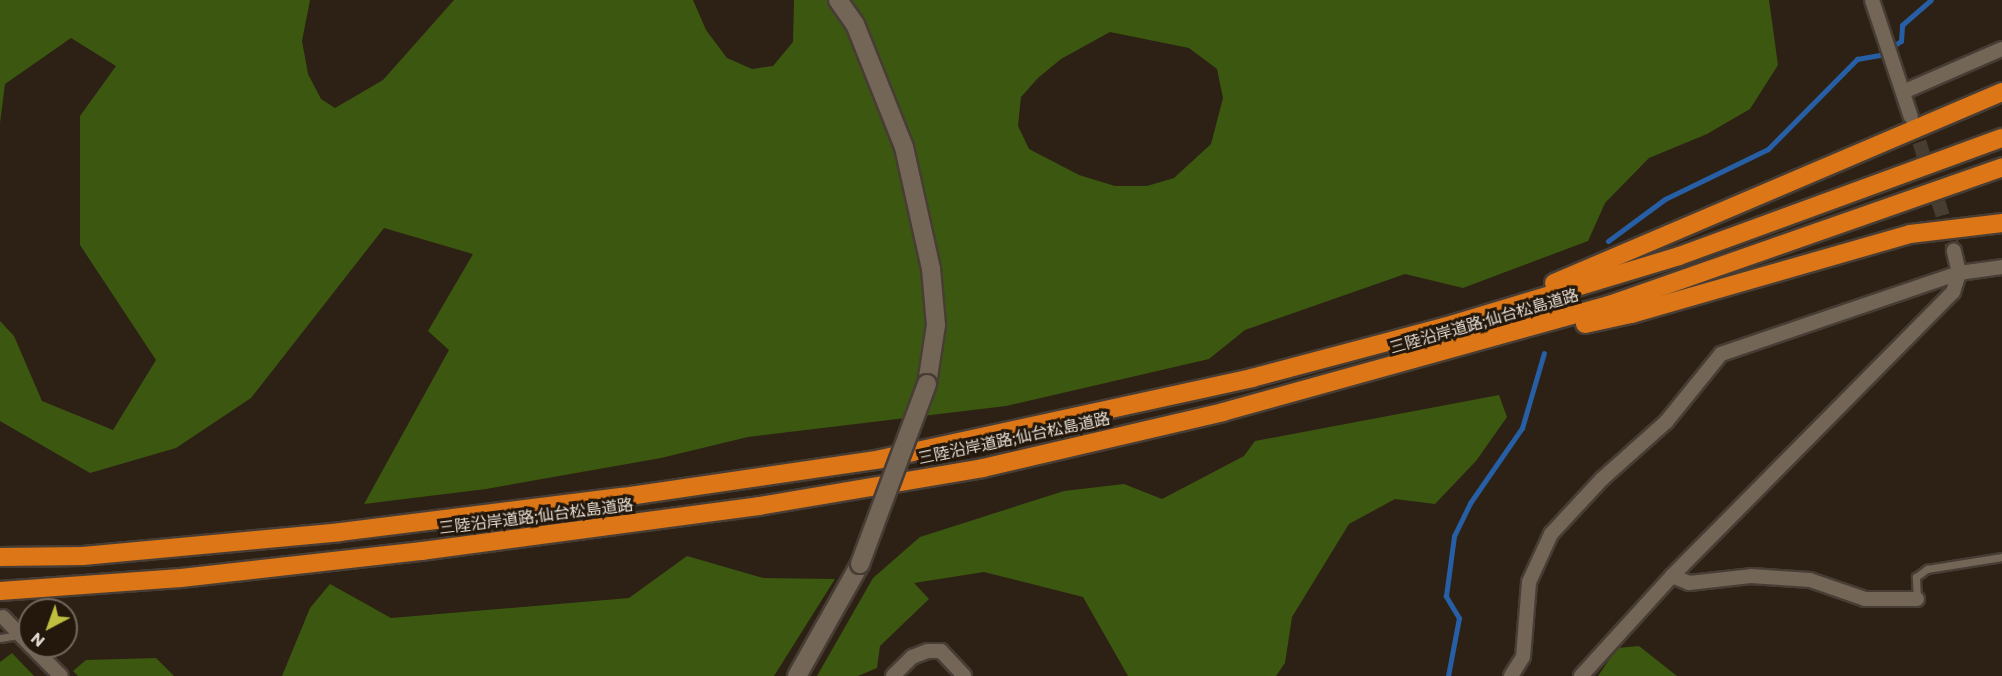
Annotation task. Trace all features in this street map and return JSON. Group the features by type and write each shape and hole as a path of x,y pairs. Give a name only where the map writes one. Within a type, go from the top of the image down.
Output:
{"highway":[{"path":"1444,327 1790,185 2002,92"},
{"name":"三陸沿岸道路;仙台松島道路","path":"0,556 82,556 340,532 622,497 881,459 1252,378 1444,327 1679,256 2002,138"},
{"name":"三陸沿岸道路;仙台松島道路","path":"0,591 227,573 759,506 982,468 1223,412 1456,350 1713,271 2002,167"},
{"path":"1456,350 1631,314 1910,234 2002,223"}],"street":[{"path":"797,676 860,564 927,384 936,325 931,268 904,147 855,24 838,0"},
{"path":"1872,0 1911,117"},
{"path":"1903,92 2002,49"},
{"path":"1582,676 1672,576 1953,292 1959,273 1954,251"},
{"path":"1511,676 1523,657 1529,582 1551,534 1602,479 1666,422 1721,354 1959,273 2002,267"},
{"path":"1672,576 1689,583 1751,576 1810,580 1865,599 1917,599"},
{"path":"3,617 18,633"},
{"path":"893,676 912,657 928,651 941,651 964,676"},
{"path":"43,658 61,676"}],"lane":[{"path":"1917,599 1916,577 1928,568 2002,557"},
{"path":"0,638 18,641"}],"green space":[{"path":"0,0 310,0 302,41 308,74 321,99 335,108 383,80 454,0 693,0 706,30 727,58 752,69 773,66 793,42 794,0 1769,0 1778,65 1750,109 1707,134 1649,158 1605,203 1588,241 1463,288 1405,274 1245,330 1209,359 1006,406 748,437 661,458 486,489 364,504 449,350 428,331 473,254 384,228 251,398 176,448 90,473 0,421 0,321 14,336 42,401 113,430 156,360 80,245 80,116 116,66 71,38 5,84 0,123","holes":["1110,32 1189,48 1217,69 1223,98 1211,144 1174,178 1147,186 1115,186 1079,175 1029,149 1018,126 1021,97 1038,78 1061,59"]},
{"path":"1499,395 1507,417 1476,461 1435,504 1395,499 1349,524 1292,617 1285,663 1276,676 1128,676 1083,597 984,572 914,583 929,599 880,646 877,668 858,676 817,676 873,578 920,537 1064,491 1124,484 1162,499 1244,456 1255,441"},
{"path":"687,556 763,578 835,579 774,676 282,676 310,608 330,584 391,618 629,598"},
{"path":"1639,646 1677,676 1598,676 1617,648"},
{"path":"12,653 34,676 0,676 0,662"},
{"path":"156,658 174,676 78,676 73,671 86,660"}],"waterway":[{"path":"1608,241 1665,199 1768,149 1857,59 1880,55 1901,41 1902,25 1931,0"},
{"path":"1448,676 1459,618 1446,596 1454,536 1470,503 1522,428 1544,353"}],"tunnel":[{"path":"1913,122 1954,251"}]}
